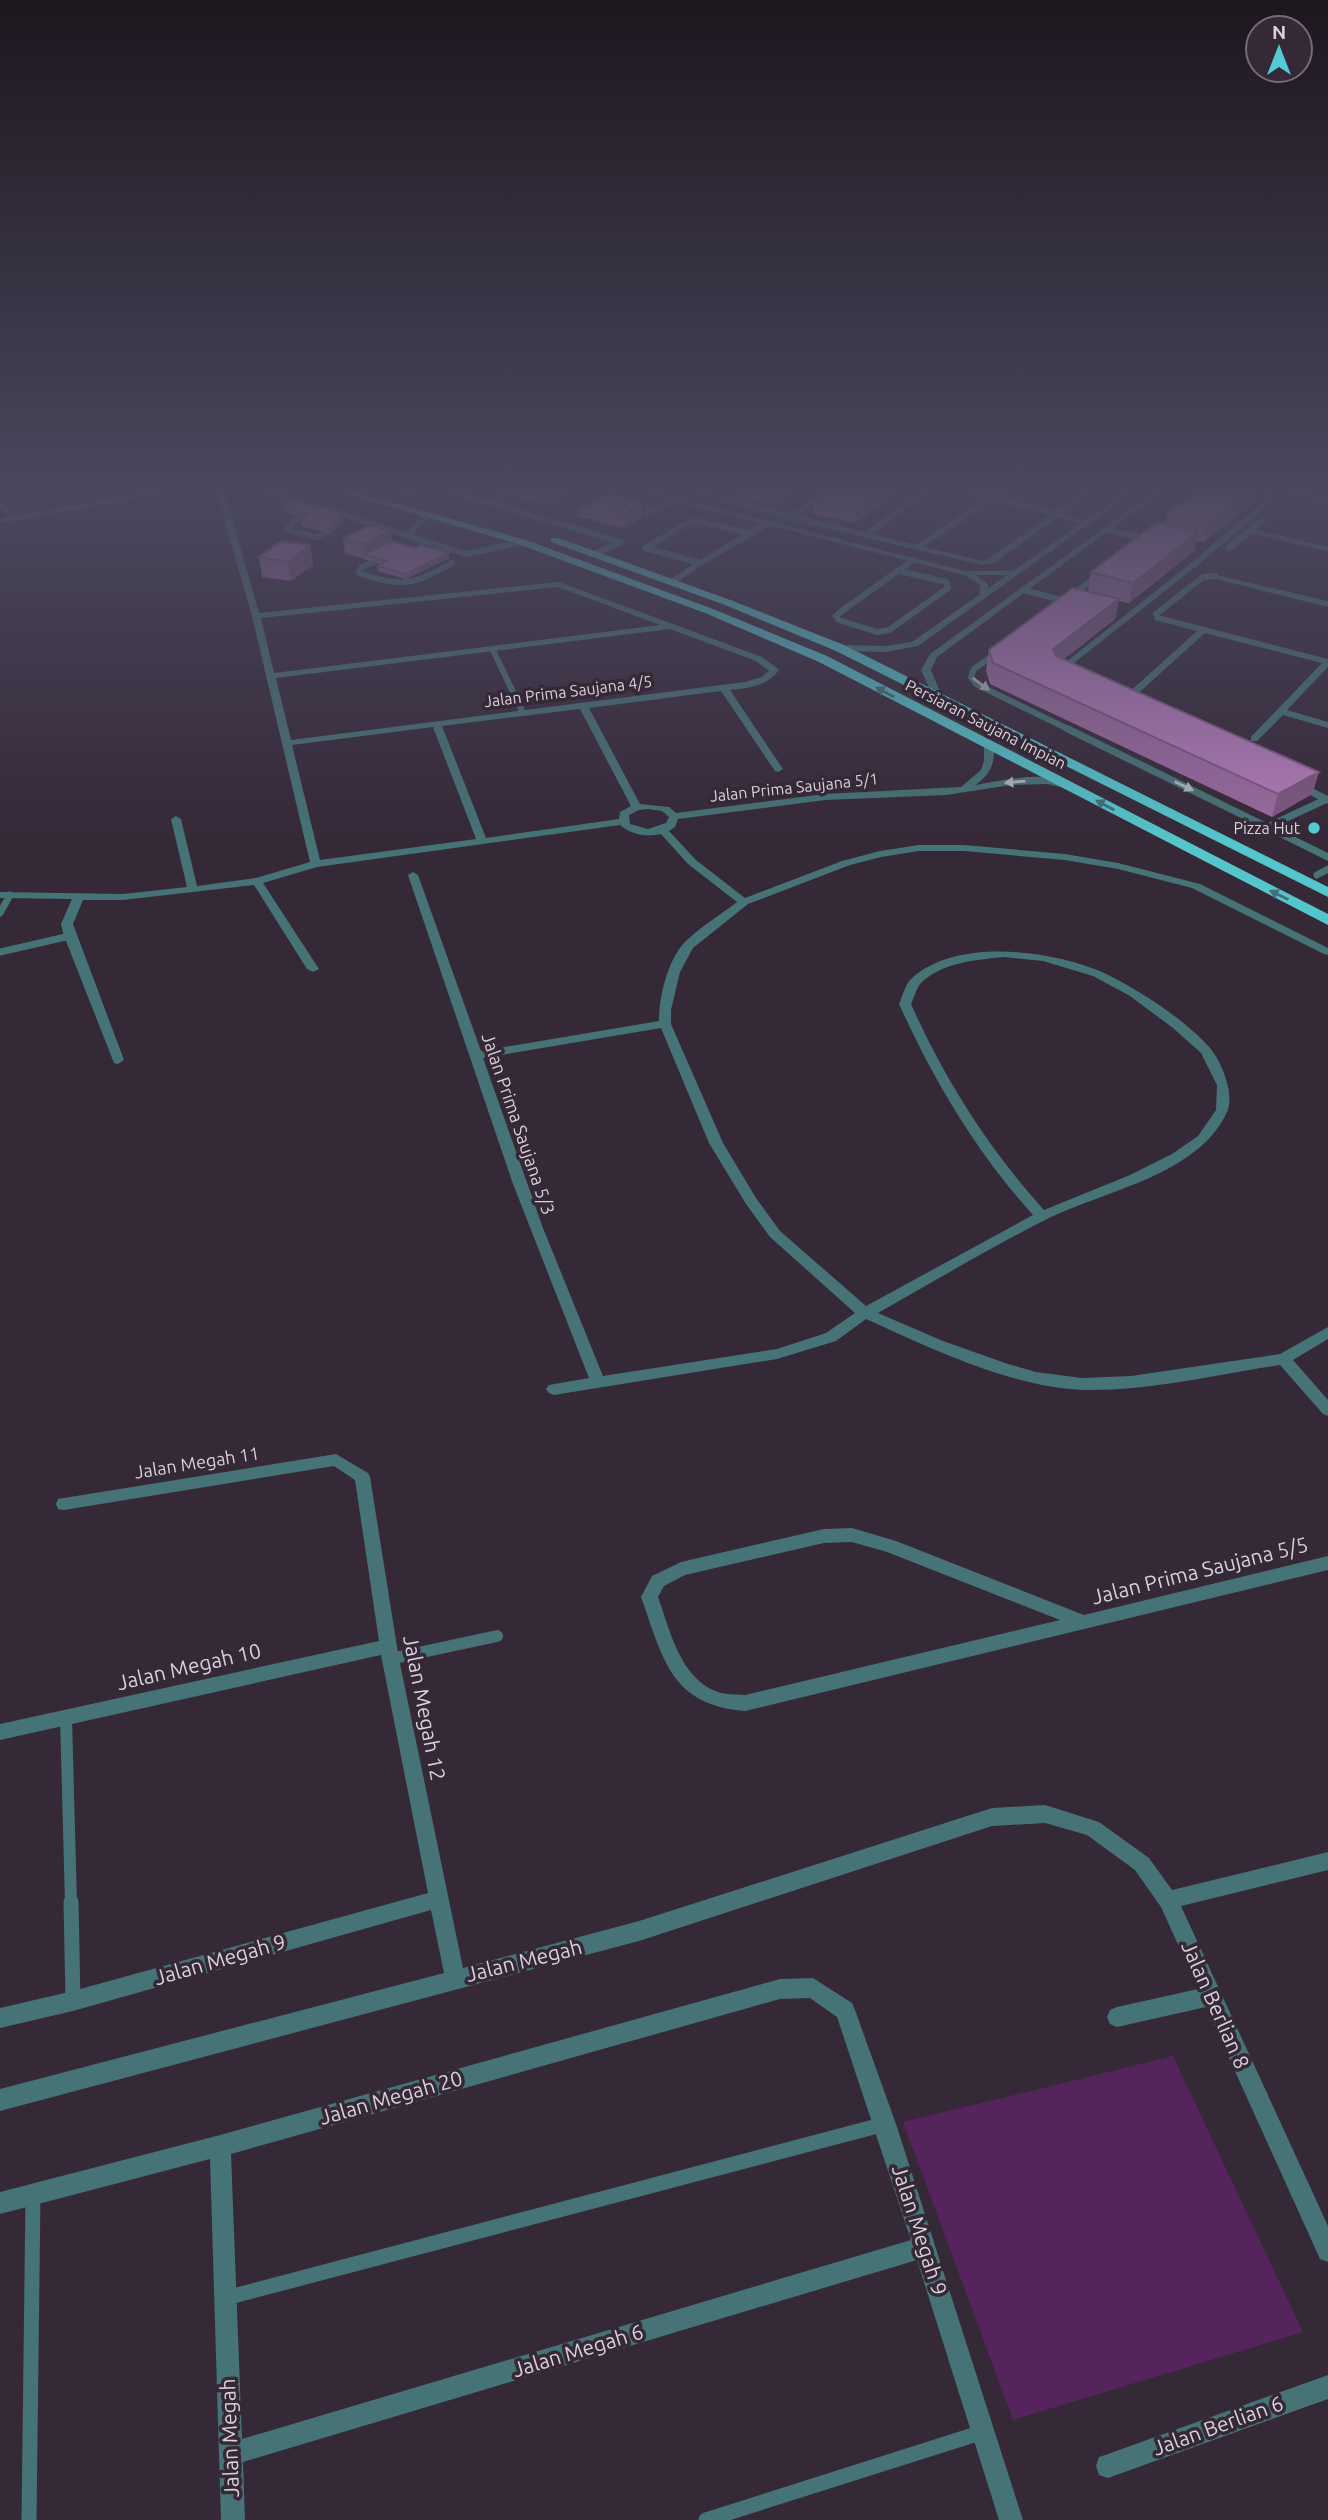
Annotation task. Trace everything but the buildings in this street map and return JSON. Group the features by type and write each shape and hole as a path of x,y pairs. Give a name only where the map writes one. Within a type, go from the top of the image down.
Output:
{"highway":[{"name":"Persiaran Saujana Impian","path":"702,609 823,659 1328,920"},
{"name":"Persiaran Saujana Impian","path":"740,609 840,648 936,694 1201,831 1328,893"},
{"path":"1201,831 1244,841 1325,875"}],"street":[{"path":"254,609 316,864"},
{"name":"Jalan Prima Saujana 4/5","path":"256,616 324,609"},
{"name":"Jalan Prima Saujana 4/5","path":"286,743 724,688 768,679 774,670 759,659 627,609"},
{"path":"840,648 886,649 915,644 965,609"},
{"path":"936,694 926,670 928,662 998,609"},
{"path":"1158,618 1328,662 1254,739"},
{"path":"269,676 673,626"},
{"path":"1139,707 1129,697 1203,630"},
{"path":"724,688 778,769"},
{"path":"583,705 637,807"},
{"path":"1281,711 1328,725"},
{"path":"436,724 482,841"},
{"path":"960,789 984,773 989,765 989,746"},
{"name":"Jalan Prima Saujana 5/1","path":"674,816 805,798 946,792 1029,781 1069,786"},
{"path":"5,895 123,897 193,890 257,881 316,864 622,822 638,831 663,830 671,825 674,816 657,807 637,807 624,814 622,822"},
{"path":"176,818 193,890"},
{"path":"663,830 692,862 744,902"},
{"path":"1328,952 1196,886 1118,866 1015,851 919,848 846,863 744,902 688,946 674,972 665,1010 665,1024 716,1143 751,1201 775,1234 865,1313 938,1345 1003,1368 1036,1378 1082,1384 1131,1382 1283,1359 1328,1332"},
{"name":"Jalan Prima Saujana 5/3","path":"413,875 536,1229 598,1381"},
{"path":"257,881 313,968"},
{"path":"79,896 67,924 118,1060"},
{"path":"554,1389 777,1354 831,1337 865,1313 1042,1216 1135,1178 1203,1139 1222,1110 1223,1085 1206,1051 1134,994 1097,974 1044,958 1004,954 971,957 940,966 914,983 905,1004 924,1049 979,1140 1016,1190 1042,1216"},
{"path":"476,1055 665,1024"},
{"path":"1283,1359 1328,1410"},
{"name":"Jalan Megah 11","path":"64,1504 336,1460"},
{"name":"Jalan Megah 12","path":"336,1460 362,1477 389,1653 455,1978"},
{"name":"Jalan Prima Saujana 5/5","path":"1083,1622 890,1546 852,1535 824,1536 681,1570 658,1581 649,1597 674,1662 688,1682 712,1698 745,1703 1083,1622 1328,1563"},
{"name":"Jalan Megah 10","path":"0,1732 389,1653"},
{"name":"Jalan Berlian 8","path":"1045,1814 1092,1828 1143,1864 1168,1900 1328,2251"},
{"name":"Jalan Megah","path":"0,2100 639,1931 992,1817 1045,1814"},
{"path":"1168,1900 1328,1861"},
{"name":"Jalan Megah 9","path":"0,2018 73,2001 439,1899"},
{"name":"Jalan Megah 9","path":"780,1989 813,1988 845,2010 885,2124 1012,2520"},
{"name":"Jalan Megah 20","path":"0,2203 220,2146 780,1989"},
{"path":"1116,2017 1211,1996"},
{"name":"Jalan Megah","path":"220,2146 233,2520"},
{"name":"Jalan Megah 6","path":"231,2454 925,2248"},
{"name":"Jalan Berlian 6","path":"1108,2466 1328,2387"}],"lane":[{"path":"845,609 836,616 839,621 877,632 888,630 919,609"},
{"path":"1070,677 1066,671 1068,664 1138,609"},
{"path":"1158,618 1156,614 1163,609"},
{"path":"1115,614 1128,617"},
{"path":"1004,646 974,669 971,677 976,684 1328,857"},
{"path":"493,650 523,713"},
{"path":"1124,702 1139,707"},
{"path":"1067,729 1076,724"},
{"path":"1292,782 1327,799"},
{"path":"1267,827 1327,799"},
{"path":"0,913 5,895"},
{"path":"0,952 70,936"},
{"path":"389,1653 497,1636"},
{"path":"66,1717 73,2001"},
{"path":"226,2298 885,2124"},
{"path":"29,2520 33,2193"},
{"path":"706,2520 983,2432"}],"shaded area":[{"path":"1173,2056 1303,2332 1013,2420 903,2122"}],"place":[{"name":"Pizza Hut","path":"1314,828"}]}
